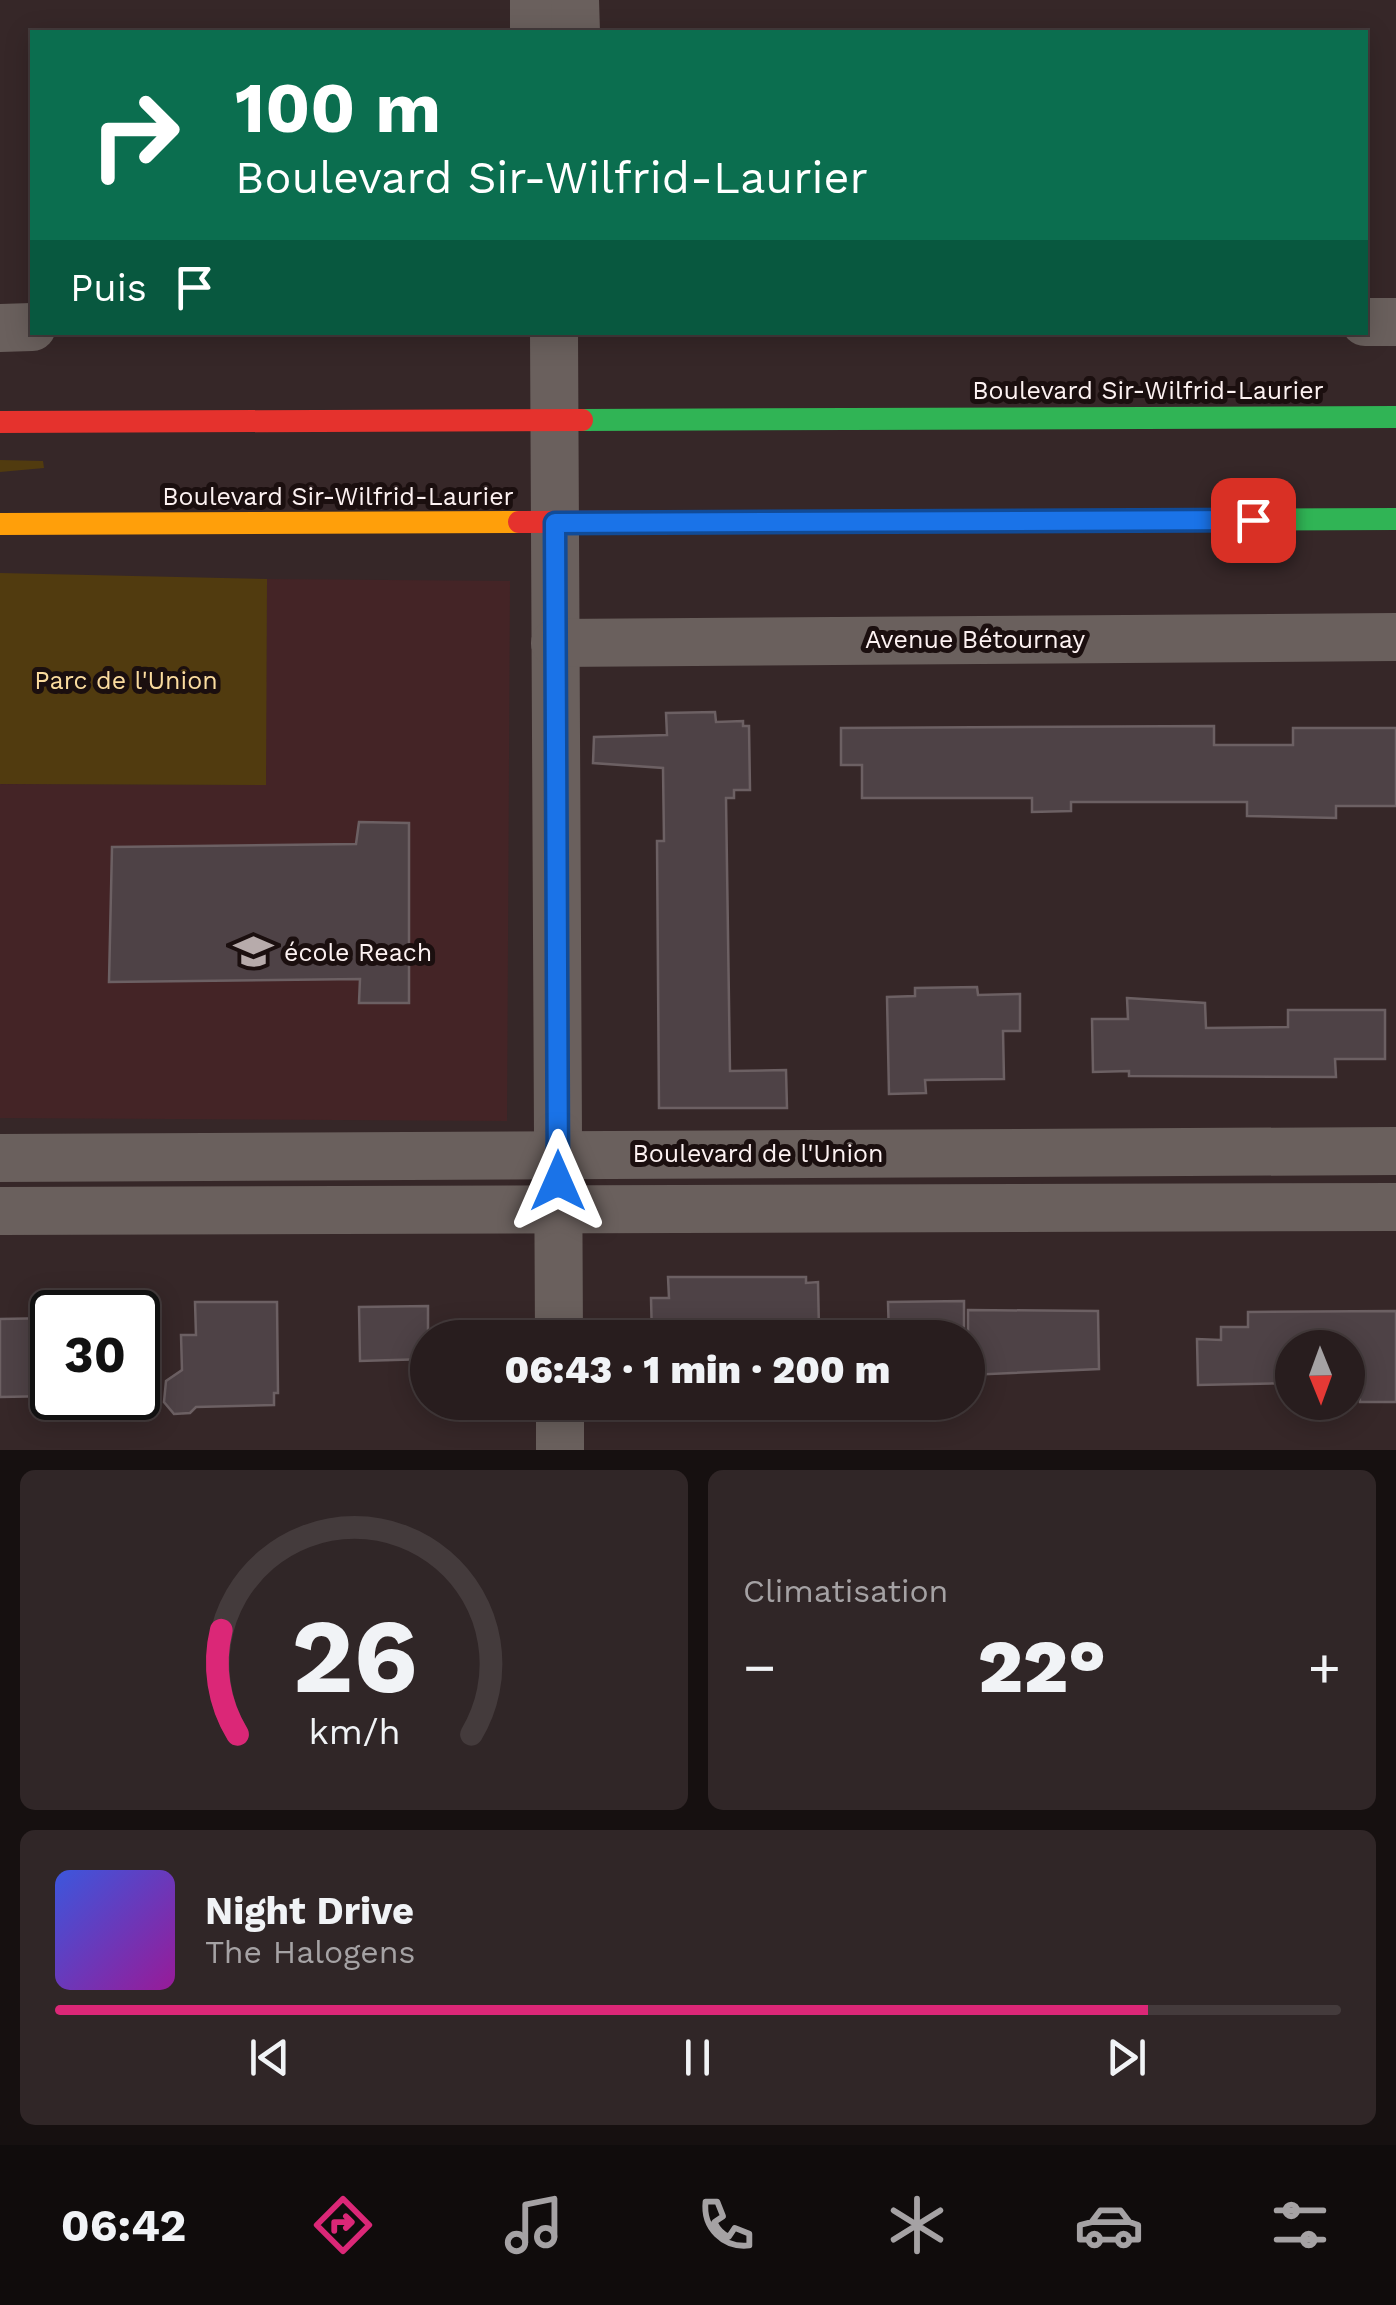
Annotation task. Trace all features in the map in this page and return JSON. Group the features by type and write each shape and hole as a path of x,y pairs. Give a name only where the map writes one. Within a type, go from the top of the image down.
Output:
{"main road":[{"name":"Boulevard Sir-Wilfrid-Laurier","path":"0,422 1396,417"},
{"name":"Boulevard Sir-Wilfrid-Laurier","path":"0,524 1396,518"}],"street":[{"path":"534,0 534,30"},
{"path":"576,0 576,30"},
{"path":"1368,322 1396,322"},
{"path":"0,328 30,327"},
{"path":"554,335 559,1320"},
{"name":"Avenue Bétournay","path":"555,642 1396,637"},
{"name":"Boulevard de l'Union","path":"0,1158 1396,1151"},
{"path":"0,1212 1396,1207"},
{"path":"560,1420 560,1450"}],"shaded area":[{"name":"école Reach","path":"267,579 510,581 507,1121 0,1118 0,784 265,785"}],"green space":[{"path":"0,460 43,461 44,468 0,472"},
{"name":"Parc de l'Union","path":"0,573 267,579 266,785 0,784"}],"building":[{"path":"715,712 716,722 743,721 743,726 749,726 750,790 734,790 734,798 726,798 730,1071 786,1070 787,1108 659,1108 657,841 664,841 663,768 593,763 594,737 667,735 666,713"},
{"path":"1214,726 1214,745 1293,745 1293,728 1396,728 1396,806 1336,806 1336,818 1247,816 1247,802 1071,802 1071,811 1032,812 1032,798 862,798 862,765 841,765 841,728"},
{"path":"359,822 409,823 409,1003 359,1003 360,979 109,982 112,847 356,844"},
{"path":"977,987 978,995 1020,994 1020,1031 1003,1031 1004,1079 925,1080 926,1093 889,1094 887,997 915,996 915,988"},
{"path":"1127,998 1205,1003 1206,1028 1288,1027 1288,1010 1385,1010 1385,1059 1335,1059 1336,1077 1129,1076 1129,1071 1093,1072 1092,1019 1128,1019"},
{"path":"668,1277 806,1277 806,1283 818,1282 819,1320 652,1320 651,1298 669,1298"},
{"path":"964,1301 964,1320 888,1320 888,1302"},
{"path":"195,1302 277,1302 278,1393 274,1393 274,1405 196,1407 190,1413 174,1414 164,1402 166,1381 182,1370 181,1335 196,1335"},
{"path":"428,1306 428,1320 410,1320 410,1360 360,1361 359,1307"},
{"path":"968,1310 1098,1311 1099,1369 985,1374 985,1320 968,1320"},
{"path":"1396,1311 1396,1402 1365,1402 1365,1330 1275,1330 1275,1383 1198,1385 1197,1339 1221,1340 1221,1327 1248,1327 1248,1312"},
{"path":"30,1318 30,1396 0,1397 0,1319"}],"traffic: fast":[{"path":"582,420 1396,417"},
{"path":"835,521 1396,519"}],"traffic: slow":[{"path":"0,524 519,522"}],"traffic: jam":[{"path":"0,422 582,420"},
{"path":"519,522 835,521"}],"place":[{"name":"école Reach","path":"254,952"}],"route":[{"path":"558,1181 555,523 1253,520"}]}
